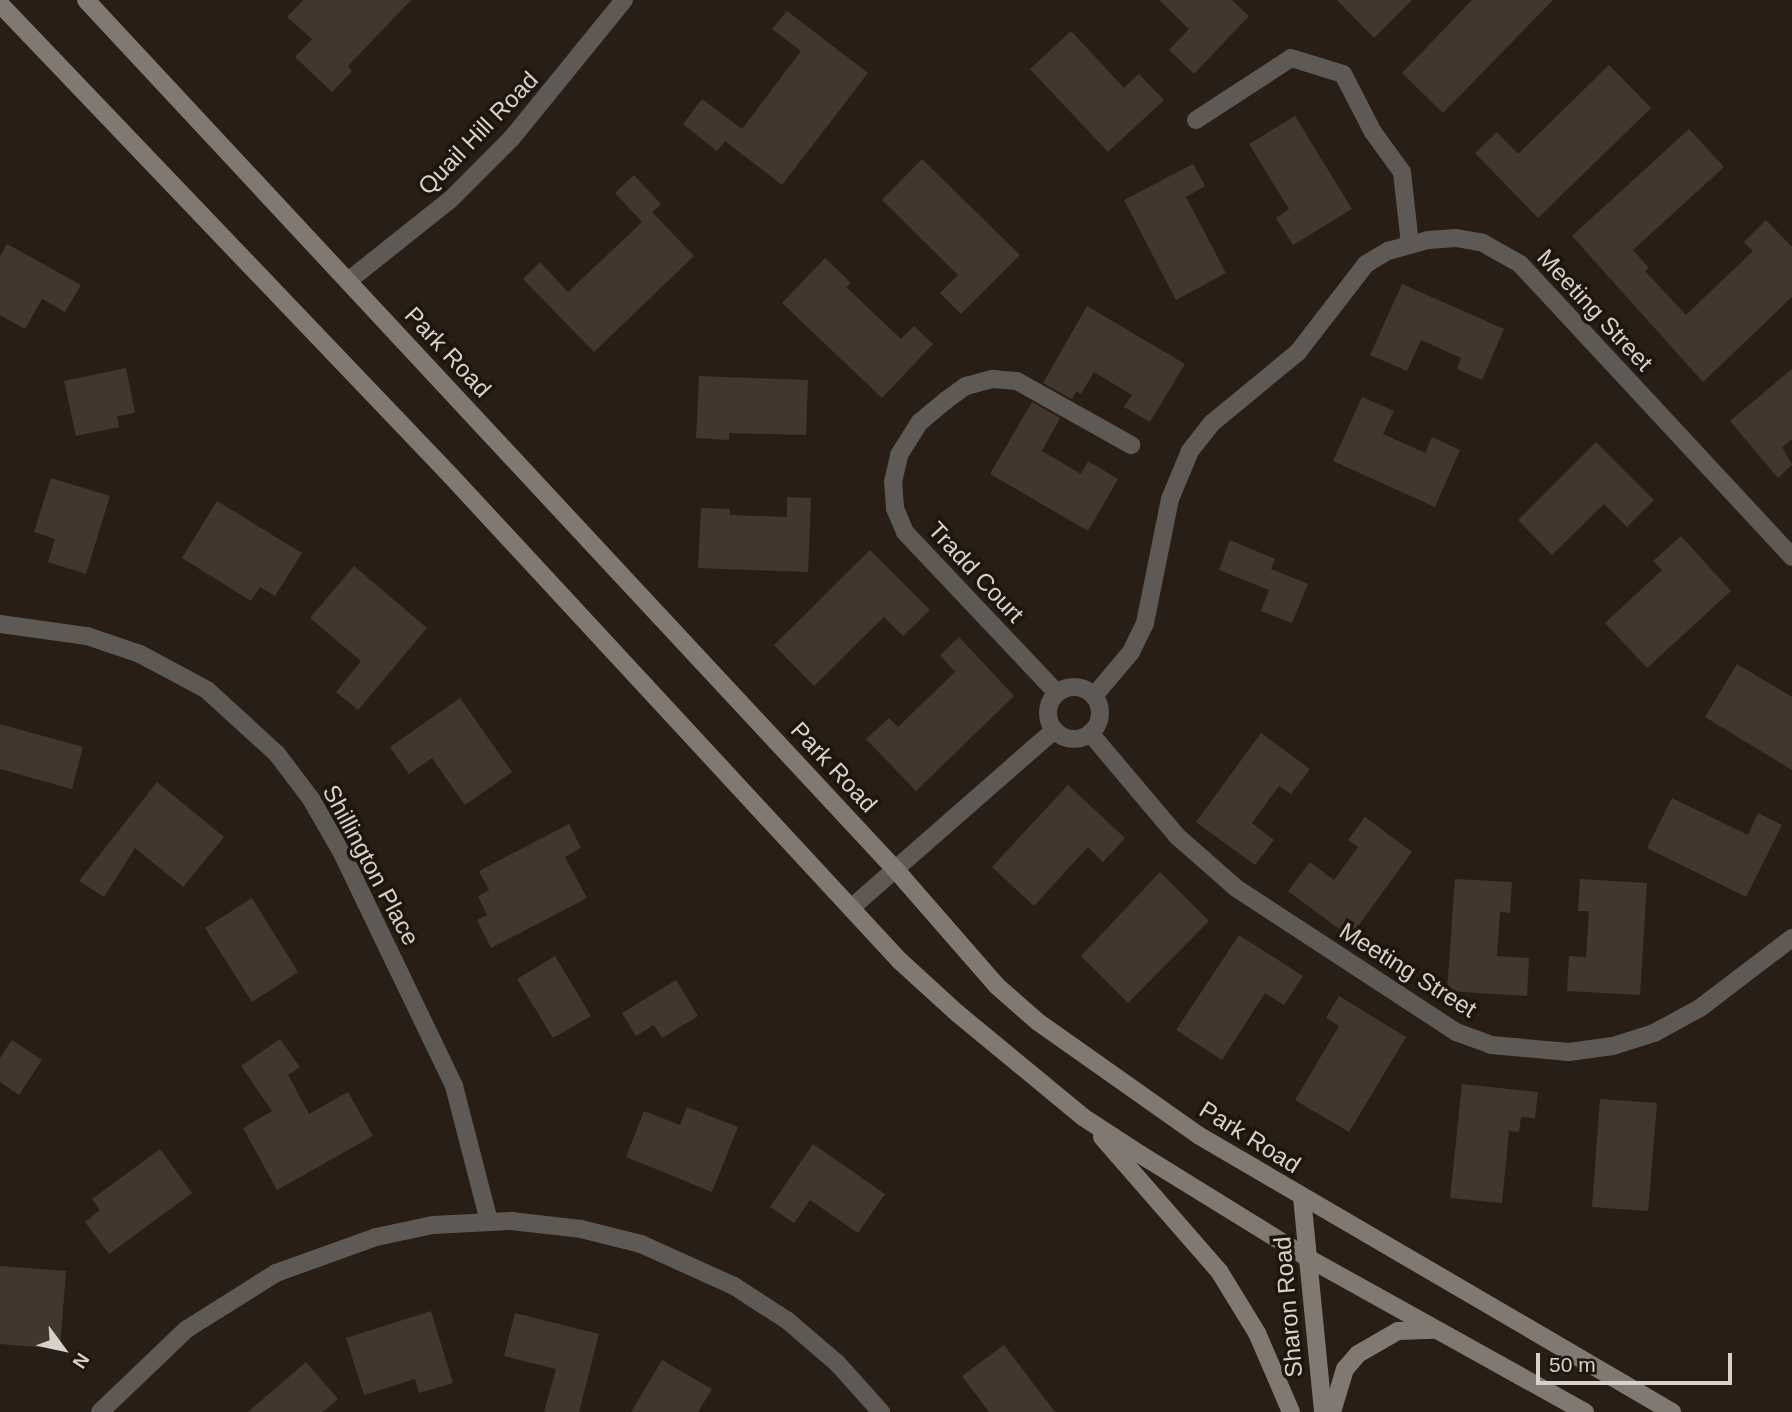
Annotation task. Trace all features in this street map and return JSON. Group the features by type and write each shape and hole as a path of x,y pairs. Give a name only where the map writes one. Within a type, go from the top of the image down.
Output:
{"main road":[{"name":"Park Road","path":"86,0 895,869 996,986 1038,1021 1199,1135 1672,1412"},
{"path":"0,4 451,476 851,908 957,1013 1083,1117 1308,1258 1585,1412"},
{"path":"1083,1117 1219,1271 1257,1333 1292,1412"},
{"name":"Sharon Road","path":"1302,1197 1323,1412"},
{"path":"1332,1412 1345,1369 1358,1354 1398,1331 1436,1330"}],"street":[{"name":"Quail Hill Road","path":"348,282 450,200 512,139 624,0"},
{"path":"1196,120 1291,58 1343,74 1373,132 1402,172 1410,245"},
{"name":"Meeting Street","path":"1094,696 1131,652 1145,624 1170,499 1191,451 1212,423 1298,352 1366,264 1388,251 1410,245 1455,237 1483,243 1520,264 1792,557"},
{"name":"Tradd Court","path":"1057,693 905,532 895,508 893,482 899,455 920,422 945,401 966,386 993,379 1017,381 1131,445"},
{"name":"Shillington Place","path":"0,624 87,636 140,654 206,690 277,754 311,799 342,853 454,1086 489,1221"},
{"path":"1076,687 1094,696 1100,715 1090,733 1071,739 1054,730 1048,711 1057,693 1076,687"},
{"path":"851,908 1054,730"},
{"name":"Meeting Street","path":"1090,733 1178,837 1236,888 1456,1032 1491,1045 1569,1052 1612,1046 1654,1033 1700,1008 1792,938"},
{"path":"100,1412 187,1329 276,1273 376,1237 433,1225 489,1221 581,1229 679,1259 734,1286 788,1321 837,1363 881,1412"}],"building":[{"path":"303,0 411,0 348,66 352,71 332,92 295,57 312,39 287,17"},
{"path":"1159,0 1232,0 1249,16 1194,74 1169,50 1189,29"},
{"path":"1337,0 1412,0 1374,38"},
{"path":"1472,0 1553,0 1443,113 1402,73"},
{"path":"787,11 868,73 782,185 725,141 717,151 683,124 702,99 742,129 801,51 772,29"},
{"path":"1071,31 1124,88 1139,74 1164,100 1108,152 1030,69"},
{"path":"1609,65 1651,108 1538,218 1475,153 1497,132 1518,154"},
{"path":"1295,116 1352,209 1293,245 1276,218 1289,209 1249,144"},
{"path":"1689,129 1724,167 1633,250 1649,268 1645,271 1686,315 1753,251 1744,242 1766,220 1792,247 1792,297 1703,382 1572,236"},
{"path":"922,159 1020,255 961,314 940,293 958,275 882,200"},
{"path":"1193,164 1205,186 1186,197 1226,273 1176,300 1124,200"},
{"path":"634,175 661,204 652,212 694,256 594,352 523,279 540,262 568,292 642,222 615,193"},
{"path":"7,244 81,285 65,312 42,299 25,329 0,315 0,257"},
{"path":"825,258 851,283 846,287 901,339 914,326 933,344 882,398 782,303"},
{"path":"1402,284 1504,329 1482,380 1457,369 1461,358 1421,340 1407,371 1370,355"},
{"path":"1087,306 1185,364 1150,422 1124,407 1132,395 1094,372 1081,394 1076,391 1072,399 1043,383"},
{"path":"126,368 135,413 117,416 119,427 76,436 64,381"},
{"path":"1792,369 1792,439 1782,447 1792,465 1778,478 1730,421"},
{"path":"699,376 808,380 806,435 729,433 729,440 696,438"},
{"path":"1362,397 1394,411 1383,434 1425,453 1432,437 1460,450 1435,507 1333,461"},
{"path":"1032,402 1060,418 1042,451 1081,474 1088,461 1118,479 1088,531 990,474"},
{"path":"1596,442 1654,500 1627,527 1604,504 1552,555 1518,520"},
{"path":"51,478 110,496 86,574 48,562 55,539 34,532"},
{"path":"787,497 811,498 808,572 698,568 701,508 730,509 730,515 787,517"},
{"path":"217,501 302,553 275,596 260,587 251,601 182,558"},
{"path":"1681,536 1731,591 1647,668 1605,623 1662,570 1653,561"},
{"path":"1230,540 1275,559 1271,569 1308,584 1292,623 1261,611 1269,590 1219,570"},
{"path":"870,550 930,610 903,636 884,617 814,686 774,645"},
{"path":"354,566 427,628 358,710 336,692 361,661 310,618"},
{"path":"959,637 1014,696 916,791 866,739 889,718 898,727 955,672 940,655"},
{"path":"1737,664 1792,697 1792,770 1705,717"},
{"path":"460,698 512,772 465,805 432,758 409,774 390,747"},
{"path":"0,724 83,747 72,789 0,769"},
{"path":"1261,733 1310,769 1291,794 1279,786 1252,823 1274,840 1255,865 1196,822"},
{"path":"157,782 224,837 183,887 135,848 104,897 79,881"},
{"path":"1068,785 1125,838 1103,862 1088,847 1034,906 992,867"},
{"path":"1672,798 1748,835 1758,813 1782,825 1746,897 1647,848"},
{"path":"1365,817 1412,852 1350,937 1288,891 1310,862 1334,880 1358,847 1348,840"},
{"path":"569,824 581,848 565,857 587,898 491,948 477,920 487,915 478,896 489,890 479,871"},
{"path":"1160,872 1209,921 1128,1003 1081,956"},
{"path":"1455,879 1512,882 1510,913 1500,912 1497,956 1529,958 1527,996 1447,991"},
{"path":"1580,879 1647,883 1640,995 1567,991 1569,956 1586,957 1589,911 1578,911"},
{"path":"252,898 298,972 252,1002 205,928"},
{"path":"1239,935 1303,976 1284,1005 1265,993 1222,1060 1176,1030"},
{"path":"555,956 591,1016 553,1038 517,979"},
{"path":"676,980 698,1016 662,1038 654,1025 636,1036 622,1013"},
{"path":"1339,996 1406,1037 1349,1132 1295,1100 1339,1026 1326,1018"},
{"path":"280,1039 300,1067 288,1075 309,1114 348,1092 373,1136 277,1190 243,1128 272,1111 241,1066"},
{"path":"12,1040 42,1060 19,1095 0,1082 0,1058"},
{"path":"1462,1084 1538,1092 1535,1118 1521,1117 1519,1132 1509,1131 1502,1203 1450,1198"},
{"path":"1600,1099 1657,1103 1648,1211 1592,1207"},
{"path":"687,1107 738,1127 712,1192 626,1157 644,1111 680,1125"},
{"path":"813,1144 885,1194 858,1233 810,1200 794,1223 770,1207"},
{"path":"160,1149 192,1193 109,1254 85,1222 100,1210 92,1199"},
{"path":"0,1266 66,1271 60,1349 0,1344"},
{"path":"431,1311 453,1383 419,1393 415,1379 364,1395 346,1338"},
{"path":"515,1313 599,1334 579,1412 544,1412 556,1369 504,1356"},
{"path":"1004,1345 1055,1412 989,1412 962,1376"},
{"path":"662,1360 712,1389 698,1412 631,1412"},
{"path":"306,1362 338,1399 323,1412 248,1412"}]}
